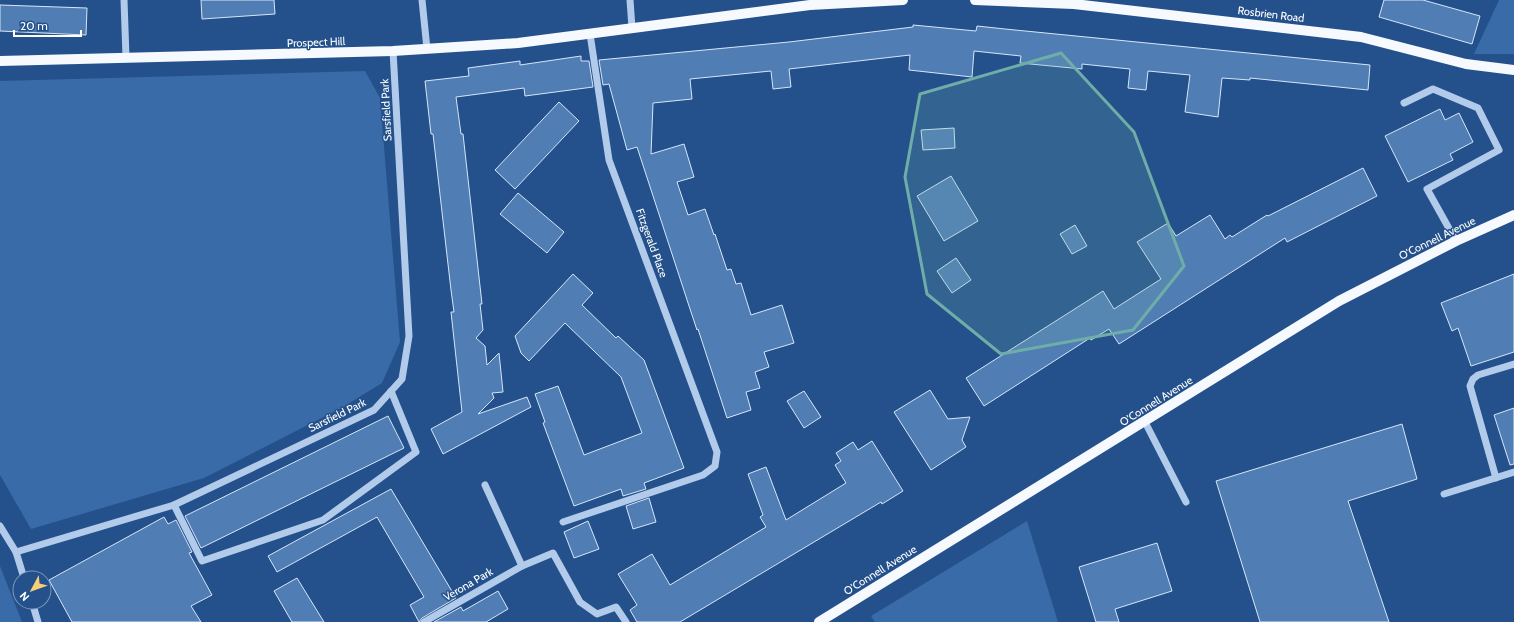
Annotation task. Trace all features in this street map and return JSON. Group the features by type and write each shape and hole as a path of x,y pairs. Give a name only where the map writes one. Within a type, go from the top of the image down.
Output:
{"main road":[{"path":"632,28 810,5 903,0"},
{"name":"Rosbrien Road","path":"975,0 1074,2 1361,37 1466,64 1514,70"},
{"name":"Prospect Hill","path":"0,60 126,57 215,57 393,51 518,43 632,28"},
{"name":"O'Connell Avenue","path":"820,622 1339,301 1456,241 1514,215"}],"street":[{"path":"124,0 126,57"},
{"path":"422,0 427,49"},
{"path":"630,0 632,28"},
{"name":"Fitzgerald Place","path":"563,522 702,475 715,466 717,452 609,160 590,34"},
{"name":"Sarsfield Park","path":"16,552 174,505 374,410 402,379 409,336 393,51"},
{"path":"1404,102 1433,89 1478,108 1499,150 1427,190 1456,241"},
{"path":"1496,478 1470,386 1478,375 1514,364"},
{"path":"174,505 202,561 324,520 416,452 391,391"},
{"path":"1145,422 1186,502"},
{"path":"1444,494 1514,472"},
{"path":"485,485 522,566"},
{"path":"0,526 16,552 22,570"},
{"name":"Verona Park","path":"424,622 522,566 553,553 580,602 597,614 616,607 626,622"},
{"path":"34,610 38,622"}],"highlighted area":[{"path":"1061,53 1134,132 1184,266 1133,330 1001,354 927,294 905,177 920,94"}],"shaded area":[{"path":"1499,0 1514,0 1514,54 1474,54"},
{"path":"365,71 380,98 400,342 382,383 343,407 204,478 31,529 0,475 0,81"},
{"path":"1027,521 1058,622 875,622 871,616"},
{"path":"0,566 12,597 12,610 17,610 22,622 0,622"}],"building":[{"path":"201,0 274,0 275,14 202,19"},
{"path":"1384,0 1423,0 1480,16 1472,44 1379,17"},
{"path":"0,5 87,8 86,35 0,31"},
{"path":"913,25 976,31 977,26 1370,65 1368,90 1250,78 1250,80 1222,78 1218,117 1185,112 1190,75 1148,71 1146,90 1128,88 1130,69 1082,64 1082,69 1020,63 1021,56 974,51 972,77 909,70 910,55 789,69 791,87 773,89 771,71 690,79 692,99 653,103 651,154 684,144 694,177 677,182 688,215 705,209 727,270 731,269 736,284 741,283 751,315 782,305 794,343 764,352 769,367 755,372 760,388 746,392 751,410 727,418 637,147 627,150 609,84 603,85 599,60 789,42 913,27"},
{"path":"581,56 581,61 589,61 593,87 525,96 524,88 456,97 461,134 463,134 482,304 480,304 483,330 476,338 485,346 487,365 499,353 503,392 492,393 494,398 478,414 527,397 531,407 443,454 431,429 462,412 451,312 454,312 433,134 431,134 425,81 469,76 468,68 520,61 520,65"},
{"path":"559,102 579,121 515,189 495,170"},
{"path":"1440,109 1445,120 1459,113 1473,142 1450,154 1453,160 1408,182 1385,136"},
{"path":"954,128 955,148 923,150 921,130"},
{"path":"1363,168 1377,196 1287,242 1285,238 1119,344 1109,329 1091,340 1090,338 984,406 966,378 1103,291 1114,309 1161,279 1137,242 1168,223 1176,236 1210,215 1225,239 1230,235 1232,237 1267,215 1268,216"},
{"path":"951,176 978,221 944,241 917,196"},
{"path":"518,193 564,232 547,253 500,214"},
{"path":"1075,225 1087,246 1072,254 1060,234"},
{"path":"956,258 971,280 952,293 937,271"},
{"path":"573,274 593,293 582,305 616,338 618,336 644,360 684,468 644,483 646,489 623,496 621,489 574,506 543,423 545,422 535,394 558,386 584,455 642,433 621,377 565,323 529,361 521,353 515,336"},
{"path":"1514,274 1514,352 1471,366 1458,328 1452,331 1441,303"},
{"path":"930,390 948,419 970,417 962,440 966,447 931,470 894,412"},
{"path":"804,391 821,417 804,428 787,401"},
{"path":"1514,408 1514,464 1510,465 1494,415"},
{"path":"388,416 404,448 201,548 185,516"},
{"path":"1402,424 1417,479 1348,501 1389,622 1260,622 1216,481"},
{"path":"872,441 903,491 882,504 881,502 680,622 637,622 630,610 637,605 618,574 652,554 670,585 766,527 760,517 763,515 748,474 766,467 786,520 846,483 835,465 841,461 836,453 853,442 858,450"},
{"path":"391,489 456,598 422,618 419,622 410,605 424,597 377,517 277,572 268,556"},
{"path":"649,498 656,522 633,529 626,506"},
{"path":"164,517 168,524 176,520 192,552 189,553 212,595 191,606 201,622 72,622 52,585 52,578"},
{"path":"588,521 599,549 574,558 564,532"},
{"path":"1157,543 1172,591 1115,609 1119,622 1096,622 1079,567"},
{"path":"297,578 324,622 292,622 274,591"},
{"path":"498,591 508,609 486,622 434,622 461,607 463,611"}]}
